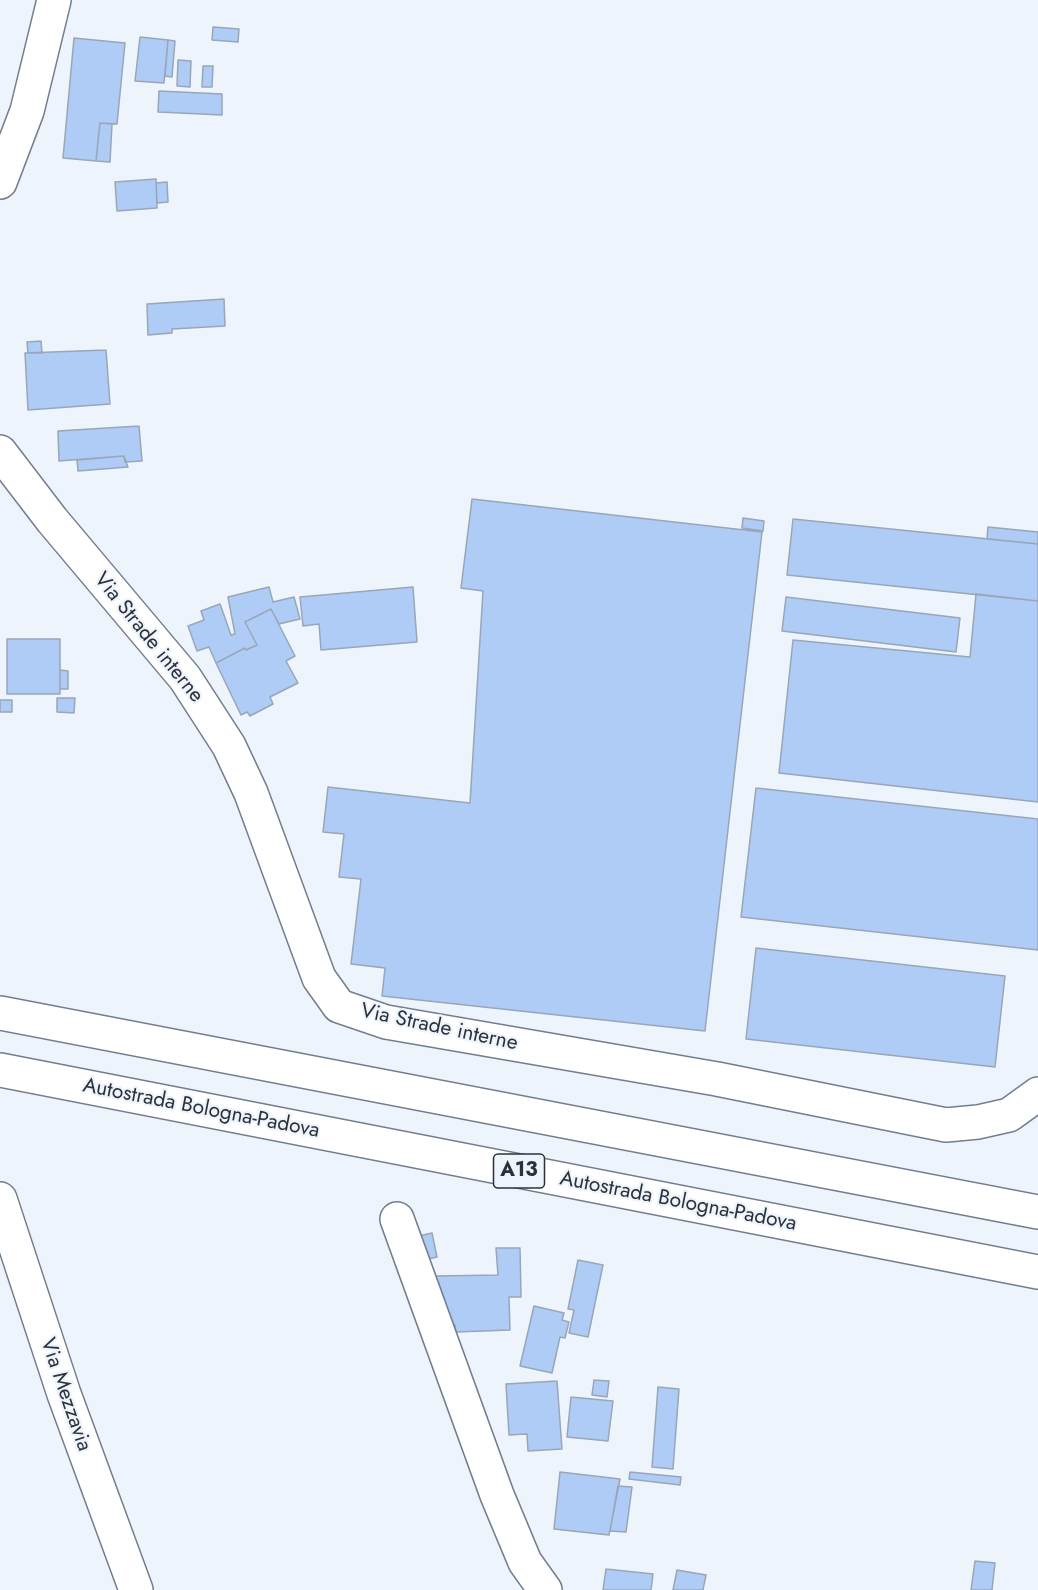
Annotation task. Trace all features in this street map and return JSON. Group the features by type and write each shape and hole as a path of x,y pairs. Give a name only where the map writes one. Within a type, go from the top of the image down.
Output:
{"main road":[{"path":"0,182 27,111 54,0"},
{"name":"Via Strade interne","path":"0,452 52,520 185,678 229,746 251,794 319,978 339,1006 386,1022 717,1079 946,1125 978,1122 1009,1115 1038,1094"},
{"path":"0,1013 1038,1212"},
{"name":"Autostrada Bologna-Padova","path":"0,1070 1038,1272"},
{"name":"Via Mezzavia","path":"0,1199 64,1394 136,1590"},
{"path":"397,1219 497,1495 525,1562 545,1590"}],"building":[{"path":"213,27 239,29 238,42 212,40"},
{"path":"140,37 168,40 164,83 135,81"},
{"path":"74,38 125,43 117,124 100,123 96,161 63,158"},
{"path":"168,40 175,41 172,77 165,76"},
{"path":"178,60 191,61 190,87 177,86"},
{"path":"203,66 213,66 212,87 202,87"},
{"path":"159,91 222,94 222,115 158,112"},
{"path":"100,123 112,124 110,162 96,161"},
{"path":"156,179 157,208 117,211 115,182"},
{"path":"167,182 168,202 157,203 156,183"},
{"path":"224,299 225,326 172,329 172,333 148,335 147,304"},
{"path":"41,341 42,353 28,353 27,342"},
{"path":"106,350 110,404 28,410 25,353"},
{"path":"139,426 142,461 125,462 124,456 59,461 58,431"},
{"path":"124,456 128,467 78,471 77,460"},
{"path":"472,499 762,532 705,1031 382,996 385,968 351,964 361,879 339,877 344,834 323,832 328,787 470,803 483,591 461,588"},
{"path":"743,518 764,521 763,531 742,528"},
{"path":"793,519 1038,544 1038,601 787,575"},
{"path":"988,527 1038,532 1038,544 987,539"},
{"path":"269,587 273,602 294,597 300,619 279,624 271,609 245,622 257,645 246,650 245,648 216,663 209,647 197,651 188,626 204,620 201,611 220,604 231,635 235,634 228,597"},
{"path":"413,587 417,642 321,650 319,624 303,626 300,597"},
{"path":"976,594 1038,601 1038,802 779,773 793,640 970,657"},
{"path":"786,597 960,618 956,652 782,631"},
{"path":"271,609 295,656 286,661 298,683 270,697 273,704 250,716 247,712 241,715 216,663 245,648 246,650 257,645 245,622"},
{"path":"7,639 60,639 60,694 7,694"},
{"path":"60,670 68,671 68,689 60,689"},
{"path":"57,698 75,698 74,713 57,712"},
{"path":"0,700 12,700 12,712 0,712"},
{"path":"756,788 1038,819 1038,950 741,917"},
{"path":"756,948 1005,976 995,1067 746,1039"},
{"path":"432,1233 437,1257 419,1261 414,1237"},
{"path":"496,1248 520,1248 521,1297 509,1297 510,1330 456,1332 455,1325 440,1326 435,1276 498,1275"},
{"path":"578,1260 603,1265 588,1337 569,1333 574,1310 568,1309"},
{"path":"534,1306 564,1313 562,1320 569,1322 565,1338 560,1337 552,1373 520,1366"},
{"path":"594,1380 609,1381 607,1397 592,1395"},
{"path":"557,1381 562,1449 528,1451 527,1434 509,1435 506,1384"},
{"path":"658,1387 679,1389 673,1469 652,1467"},
{"path":"571,1397 613,1401 608,1441 567,1437"},
{"path":"560,1472 620,1479 609,1535 554,1529"},
{"path":"630,1472 681,1477 680,1485 629,1479"},
{"path":"618,1486 632,1487 626,1532 610,1531"},
{"path":"975,1561 995,1563 992,1590 971,1590"},
{"path":"606,1569 653,1574 651,1590 603,1590"},
{"path":"677,1570 706,1575 703,1590 673,1590"}]}
